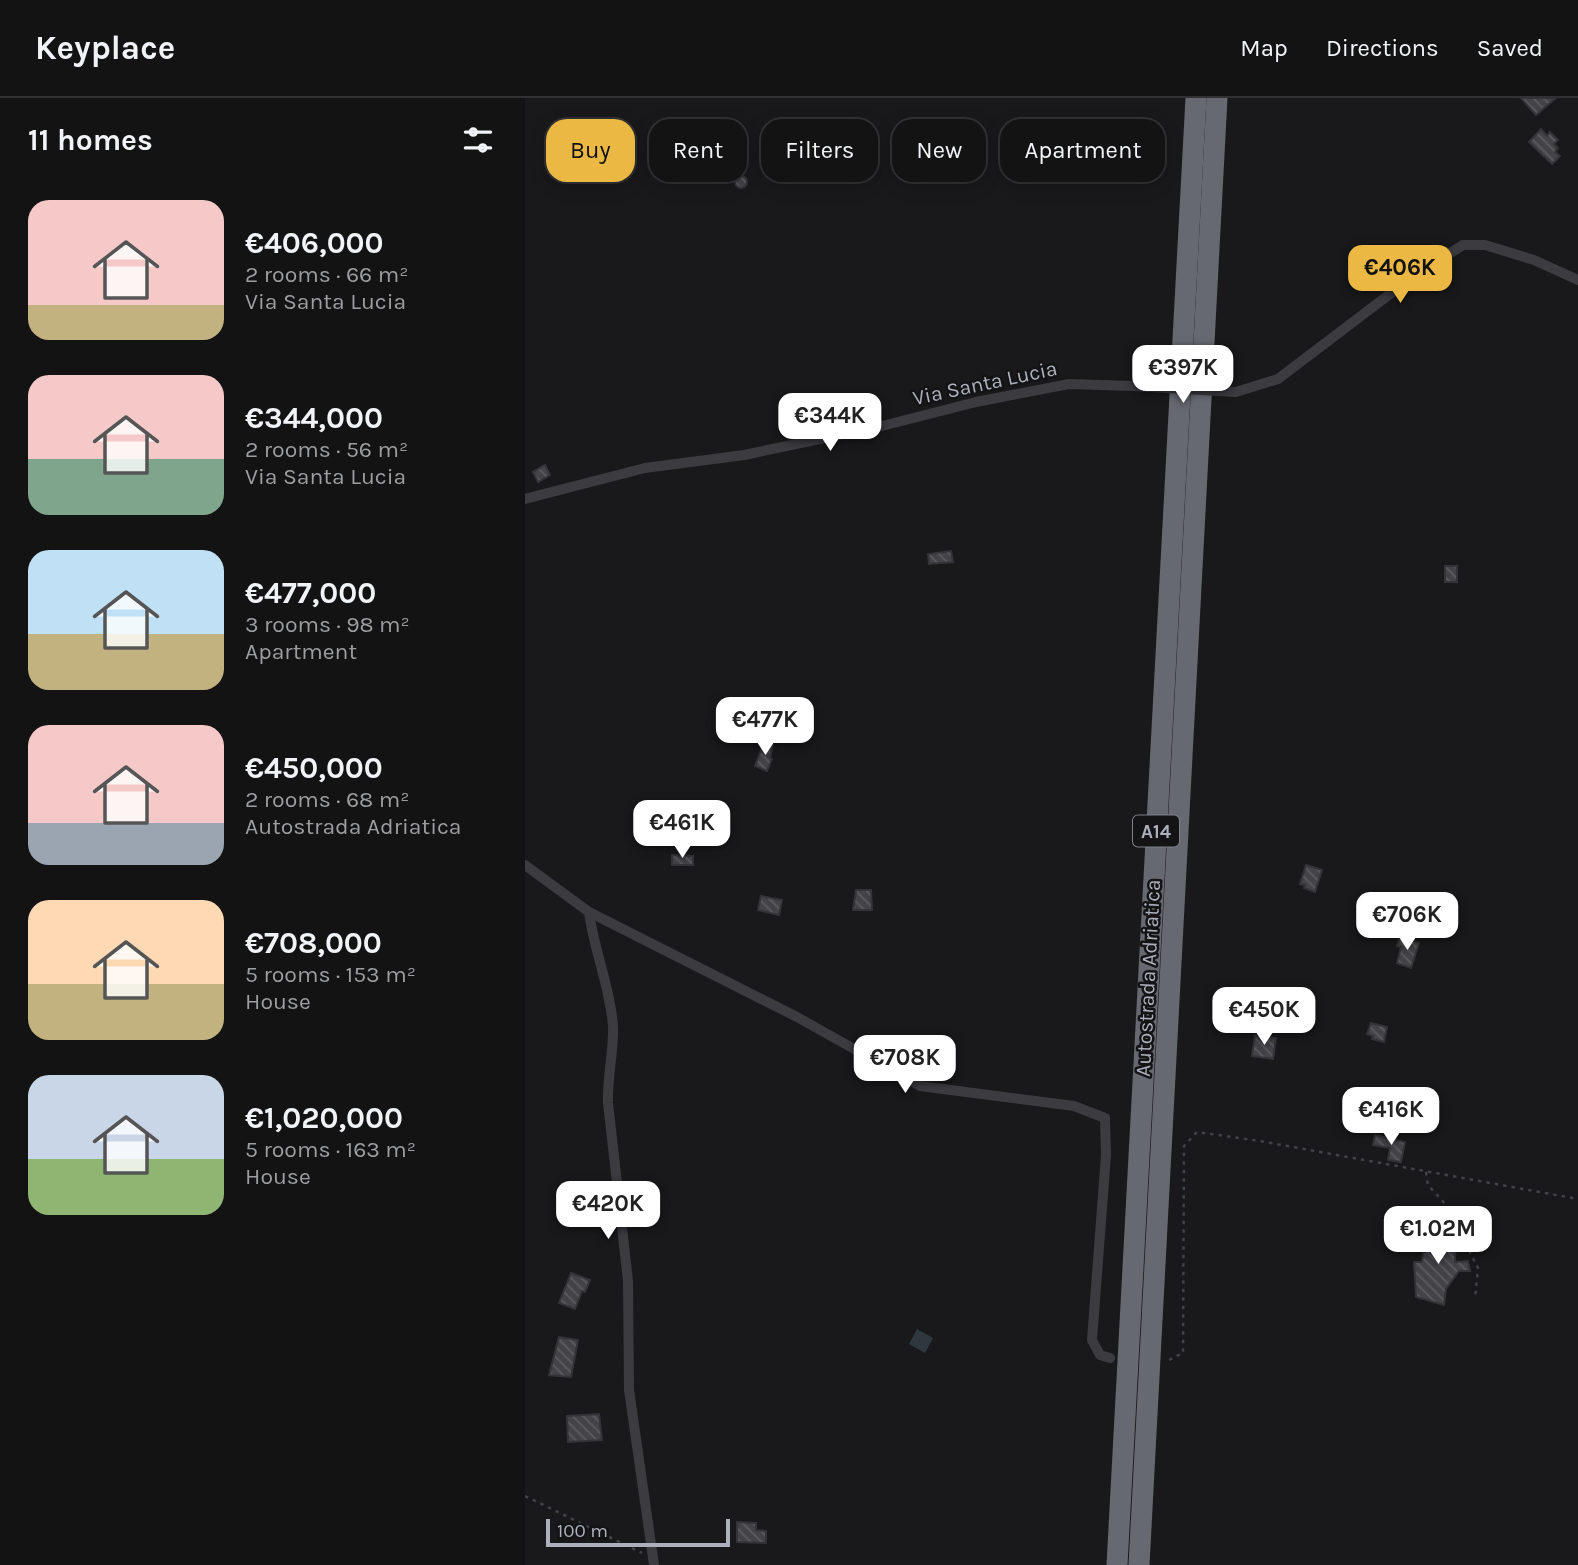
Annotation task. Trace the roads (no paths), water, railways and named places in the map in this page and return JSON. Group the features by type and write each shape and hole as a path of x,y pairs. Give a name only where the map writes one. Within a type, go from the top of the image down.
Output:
{"highway":[{"name":"Autostrada Adriatica","path":"1117,1565 1196,98"},
{"name":"Autostrada Adriatica","path":"1139,1565 1217,98"}],"street":[{"name":"Via Santa Lucia","path":"525,499 645,468 744,455 976,402 1069,384 1236,392 1278,379 1411,278 1463,245 1485,245 1578,279"},
{"path":"525,865 589,912 797,1017 920,1086 1074,1106 1105,1118 1105,1168 1092,1340 1100,1355 1110,1358"},
{"path":"589,912 591,929 604,971 613,1029 607,1081 628,1281 629,1390 653,1561"}]}
